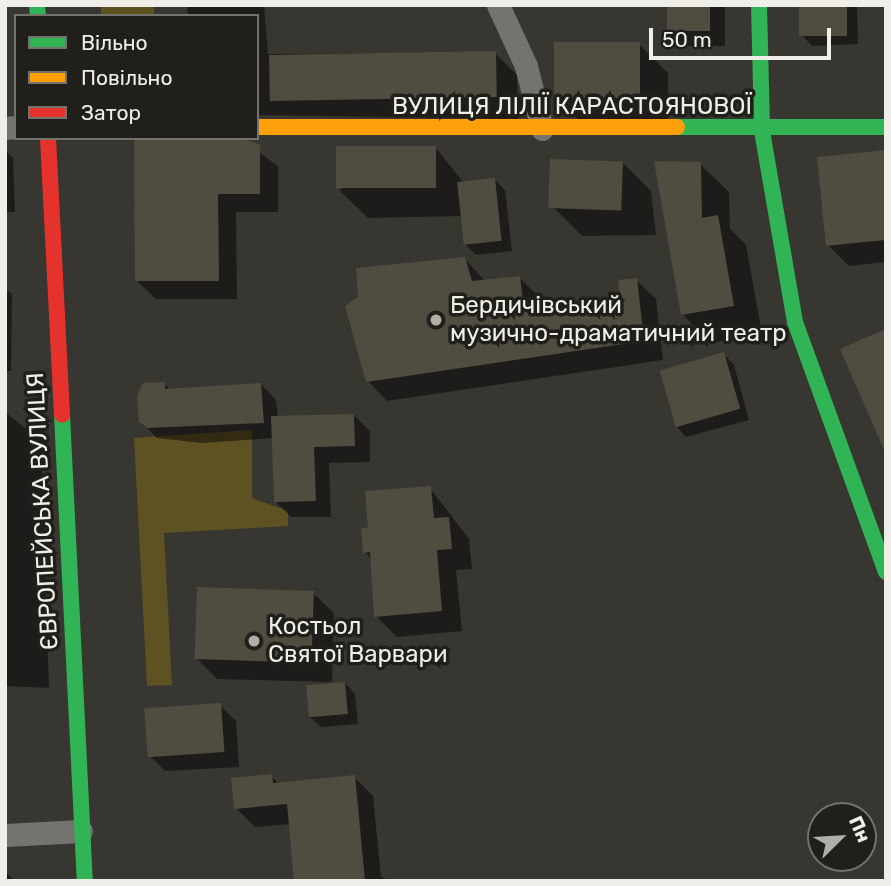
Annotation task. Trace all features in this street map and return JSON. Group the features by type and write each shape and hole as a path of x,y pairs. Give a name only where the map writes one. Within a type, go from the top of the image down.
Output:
{"street":[{"path":"498,5 526,66 542,129"},
{"path":"759,5 762,131 794,322 886,572"},
{"name":"ВУЛИЦЯ ЛІЛІЇ КАРАСТОЯНОВОЇ","path":"259,127 762,131 886,127"},
{"name":"ЄВРОПЕЙСЬКА ВУЛИЦЯ","path":"48,140 85,881"},
{"path":"5,835 81,831"}],"shaded area":[{"path":"101,5 154,5 154,14 101,14"},
{"path":"252,430 252,498 288,511 288,526 164,533 172,685 147,686 134,438"}],"building":[{"path":"667,5 710,5 710,31 667,31"},
{"path":"799,5 847,5 847,36 799,36"},
{"path":"554,42 640,42 640,98 554,98"},
{"path":"496,51 497,97 270,101 269,55"},
{"path":"134,140 247,140 260,145 260,194 218,194 219,281 135,281"},
{"path":"336,146 436,146 436,188 336,188"},
{"path":"886,150 885,240 826,246 817,157"},
{"path":"550,159 623,162 621,211 548,208"},
{"path":"654,161 701,162 702,218 718,215 734,306 681,315"},
{"path":"495,178 502,241 464,245 457,182"},
{"name":"Бердичівський музично-драматичний театр","path":"465,257 472,281 520,276 524,310 620,299 618,280 637,278 644,341 366,382 345,306 358,297 356,268"},
{"path":"886,329 886,454 840,349"},
{"path":"724,352 740,409 676,427 660,370"},
{"path":"165,382 165,389 261,383 264,423 148,428 139,422 137,395 143,383"},
{"path":"354,414 355,446 314,447 316,501 274,502 271,416"},
{"path":"431,486 434,518 449,517 452,549 437,550 442,611 374,617 370,552 363,553 361,528 368,528 365,491"},
{"name":"Костьол Святої Варвари","path":"197,587 314,591 311,663 194,659"},
{"path":"345,682 348,714 309,717 306,685"},
{"path":"221,703 224,752 148,757 144,708"},
{"path":"272,774 273,783 355,775 365,881 294,881 287,804 234,809 231,778"}],"traffic: fast":[{"path":"37,5 38,14"},
{"path":"759,5 762,131 795,322 886,572"},
{"path":"677,127 886,127"},
{"path":"62,415 85,881"}],"traffic: slow":[{"path":"259,127 677,127"}],"traffic: jam":[{"path":"48,140 62,415"}],"place":[{"name":"Бердичівський музично-драматичний театр","path":"436,320"},
{"name":"Костьол Святої Варвари","path":"254,641"}]}
